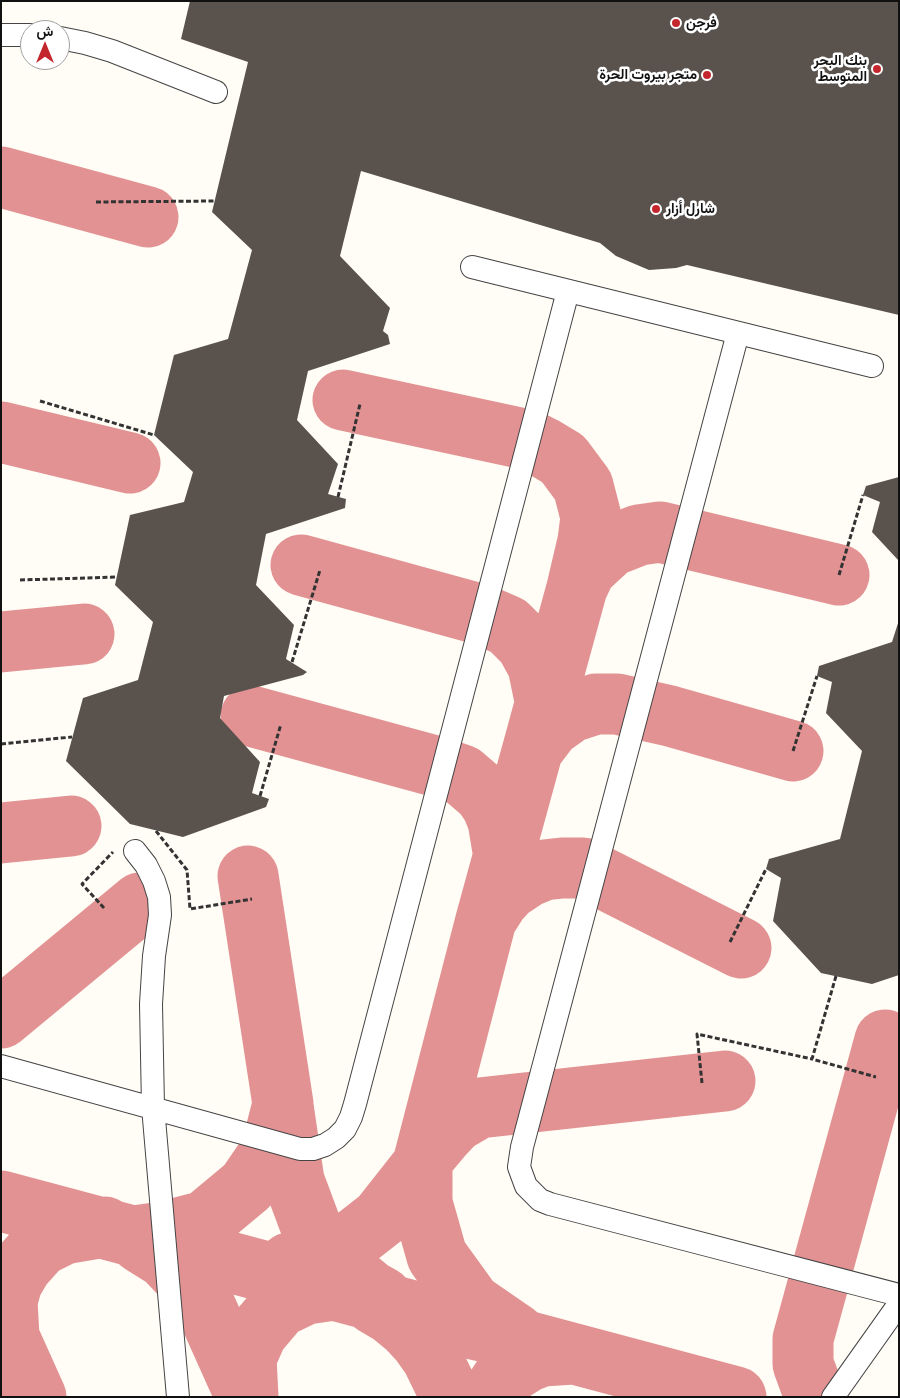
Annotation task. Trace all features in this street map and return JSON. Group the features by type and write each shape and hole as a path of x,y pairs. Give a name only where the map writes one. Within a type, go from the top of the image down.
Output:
{"lane":[{"path":"1,35 20,35"},
{"path":"70,40 112,51 216,92"},
{"path":"472,267 872,366"},
{"path":"1,1066 300,1149 313,1149 325,1145 345,1129 351,1117 568,291"},
{"path":"738,333 519,1157 519,1167 524,1181 532,1194 550,1204 899,1294"},
{"path":"127,848 146,865 159,897 160,915 151,1004 153,1107 178,1397"},
{"path":"833,1397 899,1304"}],"path":[{"path":"96,202 214,201"},
{"path":"40,401 154,436"},
{"path":"338,497 360,404"},
{"path":"839,575 863,496"},
{"path":"292,662 320,570"},
{"path":"20,580 117,577"},
{"path":"793,751 817,676"},
{"path":"260,796 281,724"},
{"path":"1,744 72,737"},
{"path":"156,831 187,870 190,909 252,899"},
{"path":"104,908 82,884 127,848"},
{"path":"730,942 766,869"},
{"path":"812,1059 836,976"},
{"path":"702,1083 698,1034 812,1059 876,1077"}],"building":[{"path":"190,1 899,1 899,315 687,265 676,268 649,270 616,256 600,243 361,171 340,256 390,308 383,331 388,335 390,344 308,371 297,420 338,464 328,494 346,499 345,508 266,534 256,585 294,625 286,659 307,672 303,675 224,696 220,718 260,762 252,793 269,799 266,807 183,837 130,824 66,761 83,698 138,680 153,622 115,585 130,515 184,502 193,472 154,435 174,355 228,339 252,250 212,212 248,62 181,39"},
{"path":"899,477 899,561 872,532 880,502 863,495 866,486"},
{"path":"899,620 899,975 872,984 821,973 773,921 781,878 766,869 769,859 840,839 862,751 826,713 832,682 817,676 819,666 892,642"}],"taxiway":[{"path":"1,177 148,217"},
{"path":"343,400 529,440 563,459 583,486 591,517 588,541 577,588 486,920 425,1156"},
{"path":"1,432 130,463"},
{"path":"577,588 586,569 611,546 639,535 660,532 839,575"},
{"path":"301,565 483,615 508,626 526,644 538,666 545,700"},
{"path":"1,642 84,634"},
{"path":"534,748 550,727 571,712 596,704 617,704 670,716 793,751"},
{"path":"251,716 462,775 483,793 492,806 498,821 504,857"},
{"path":"1,833 71,826"},
{"path":"486,920 498,901 509,889 527,877 544,870 583,868 741,948"},
{"path":"134,1236 163,1232 205,1221 247,1186 271,1151 283,1104 248,876"},
{"path":"1,1018 140,903"},
{"path":"815,1397 803,1364 803,1339 885,1040"},
{"path":"516,1334 471,1303 437,1256 422,1203 422,1166 425,1156 455,1122 479,1108 725,1081"},
{"path":"283,1106 294,1181 313,1232 325,1253 371,1291 382,1297"},
{"path":"289,1263 314,1258 349,1243 381,1218 422,1166"},
{"path":"1,1201 409,1310 460,1326 526,1341 736,1397"},
{"path":"1,1323 9,1337 7,1301 12,1283 22,1266 40,1246 64,1234 105,1227"},
{"path":"141,1243 165,1258 202,1299 246,1397"},
{"path":"248,1397 246,1358 257,1333 279,1307 306,1294 334,1290"},
{"path":"374,1304 391,1314 420,1341 432,1358 451,1397"},
{"path":"9,1337 36,1397"},
{"path":"490,1397 503,1377 527,1362 542,1356 573,1354"}],"place":[{"name":"فرجن","path":"676,23"},
{"name":"بنك البحر المتوسط","path":"877,69"},
{"name":"متجر بيروت الحرة","path":"707,75"},
{"name":"شارل أزار","path":"656,209"}]}
